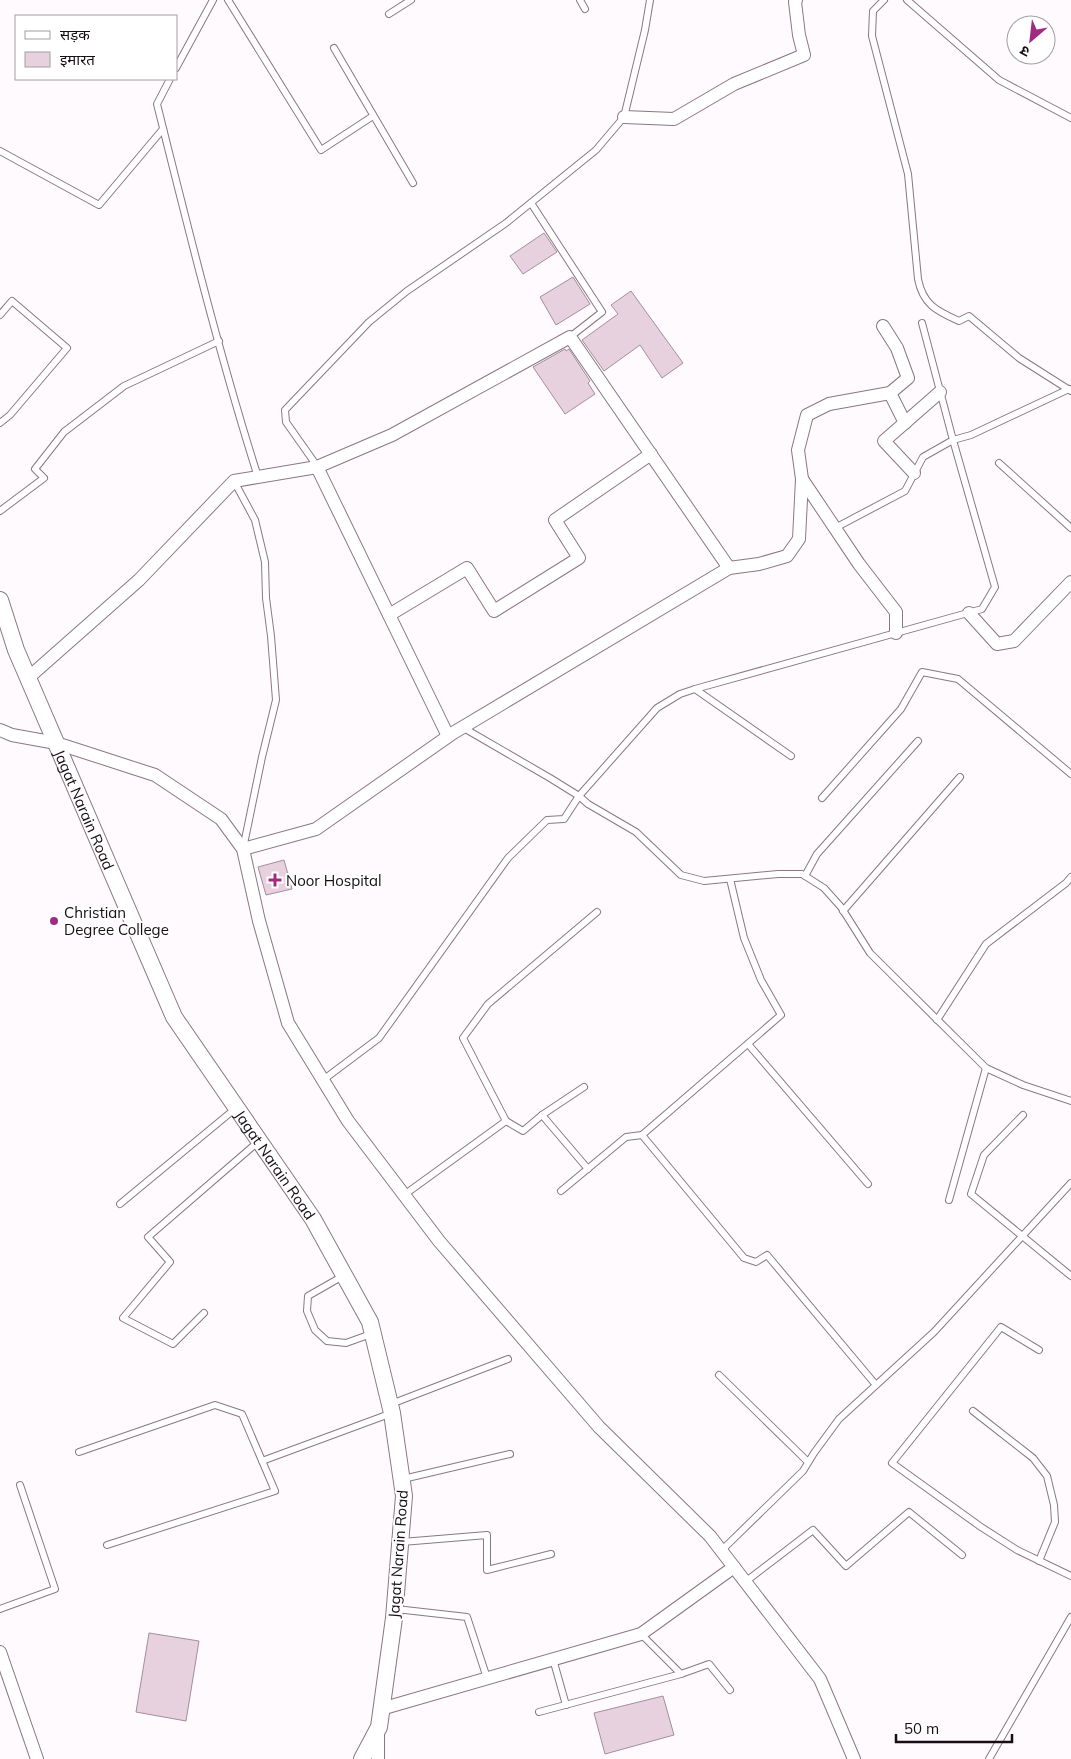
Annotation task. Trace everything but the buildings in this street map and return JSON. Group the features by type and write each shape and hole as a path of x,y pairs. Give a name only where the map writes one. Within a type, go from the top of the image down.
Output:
{"street":[{"path":"624,117 674,119 734,84 804,55 799,35 796,0"},
{"path":"242,849 316,829 462,727 729,568 759,564 787,556 799,539 802,479 798,450 807,415 829,404 890,393 908,378 897,348 883,326"},
{"path":"28,678 139,580 234,481 317,467 392,435 570,337 729,568"},
{"path":"914,473 884,440 940,392"},
{"path":"890,393 906,423"},
{"path":"389,615 467,568 494,611 579,558 555,520 651,454"},
{"path":"317,467 448,736"},
{"path":"802,479 859,564 896,612 896,633"},
{"path":"969,613 997,644 1014,641 1071,582"},
{"name":"Jagat Narain Road","path":"0,600 16,650 174,1017 313,1219 370,1322 391,1408 404,1496 395,1609 379,1728 362,1759"},
{"path":"0,730 12,735 56,743 155,775 221,819 242,849 258,921 288,1023 348,1120 440,1242 599,1427 710,1536 820,1680 854,1759"},
{"path":"381,1709 641,1634 734,1567"},
{"path":"0,1652 37,1759"},
{"path":"378,1759 379,1728"}],"lane":[{"path":"178,64 213,0"},
{"path":"228,0 321,150 373,116"},
{"path":"389,14 411,0"},
{"path":"580,0 584,9"},
{"path":"317,467 286,422 285,410 369,322 406,291 506,223 596,150 624,117 645,30 650,0"},
{"path":"884,0 873,12 872,36 908,174 921,293 937,311 959,321 969,316 1019,358 1070,390"},
{"path":"907,0 999,80 1071,118"},
{"path":"334,48 413,184"},
{"path":"169,80 157,104 240,420 258,477"},
{"path":"0,151 99,205 163,129"},
{"path":"531,203 602,312 570,337"},
{"path":"0,314 12,301 67,348 10,416 0,423"},
{"path":"323,1080 378,1038 508,858 547,820 564,819 579,796 657,708 680,694 695,689 982,609 996,587 953,440 922,323"},
{"path":"0,511 44,478 35,469 64,432 124,386 219,341"},
{"path":"835,528 904,492 923,457 953,440 971,435 1070,390"},
{"path":"998,463 1071,528"},
{"path":"234,481 255,520 265,562 266,598 276,700 242,849"},
{"path":"822,798 902,709 922,672 958,679 1071,774"},
{"path":"695,689 791,756"},
{"path":"462,727 550,778 579,796 588,804 636,832 681,876 704,881 778,874 802,874 824,888 843,911 870,953 986,1068 1023,1086 1071,1101"},
{"path":"805,876 817,854 918,741"},
{"path":"843,911 960,777"},
{"path":"937,1020 986,944 1071,877"},
{"path":"561,1191 626,1137 642,1135 781,1015 761,980 744,938 730,879"},
{"path":"584,1087 523,1131 506,1121 463,1038 488,1004 597,912"},
{"path":"748,1044 868,1184"},
{"path":"949,1200 986,1068"},
{"path":"120,1204 237,1107"},
{"path":"1023,1115 984,1155 971,1194 1071,1276"},
{"path":"542,1116 588,1169"},
{"path":"404,1194 506,1121"},
{"path":"642,1135 744,1258 756,1262 767,1255 876,1385"},
{"path":"204,1313 173,1344 123,1318 170,1262 148,1237 260,1141"},
{"path":"721,1551 803,1471 839,1418 934,1332 1071,1183"},
{"path":"344,1275 308,1296 307,1311 315,1330 327,1341 346,1343 373,1333"},
{"path":"1038,1350 1001,1327 892,1463 981,1527 1017,1550 1071,1576"},
{"path":"262,1461 508,1359"},
{"path":"719,1375 808,1462"},
{"path":"79,1452 215,1405 242,1414 275,1491 107,1546"},
{"path":"973,1411 1033,1458 1047,1476 1054,1505 1055,1522 1039,1560"},
{"path":"402,1480 510,1454"},
{"path":"0,1610 54,1590 20,1485"},
{"path":"745,1582 814,1530 846,1566 909,1512 962,1555"},
{"path":"400,1542 487,1535 487,1570 551,1554"},
{"path":"395,1609 467,1617 487,1678"},
{"path":"989,1759 1071,1618"},
{"path":"641,1634 681,1674"},
{"path":"553,1659 566,1704"},
{"path":"539,1712 681,1674 709,1664 730,1690"}],"place":[{"name":"Noor Hospital","path":"275,880"},
{"name":"Christian Degree College","path":"54,921"}]}
